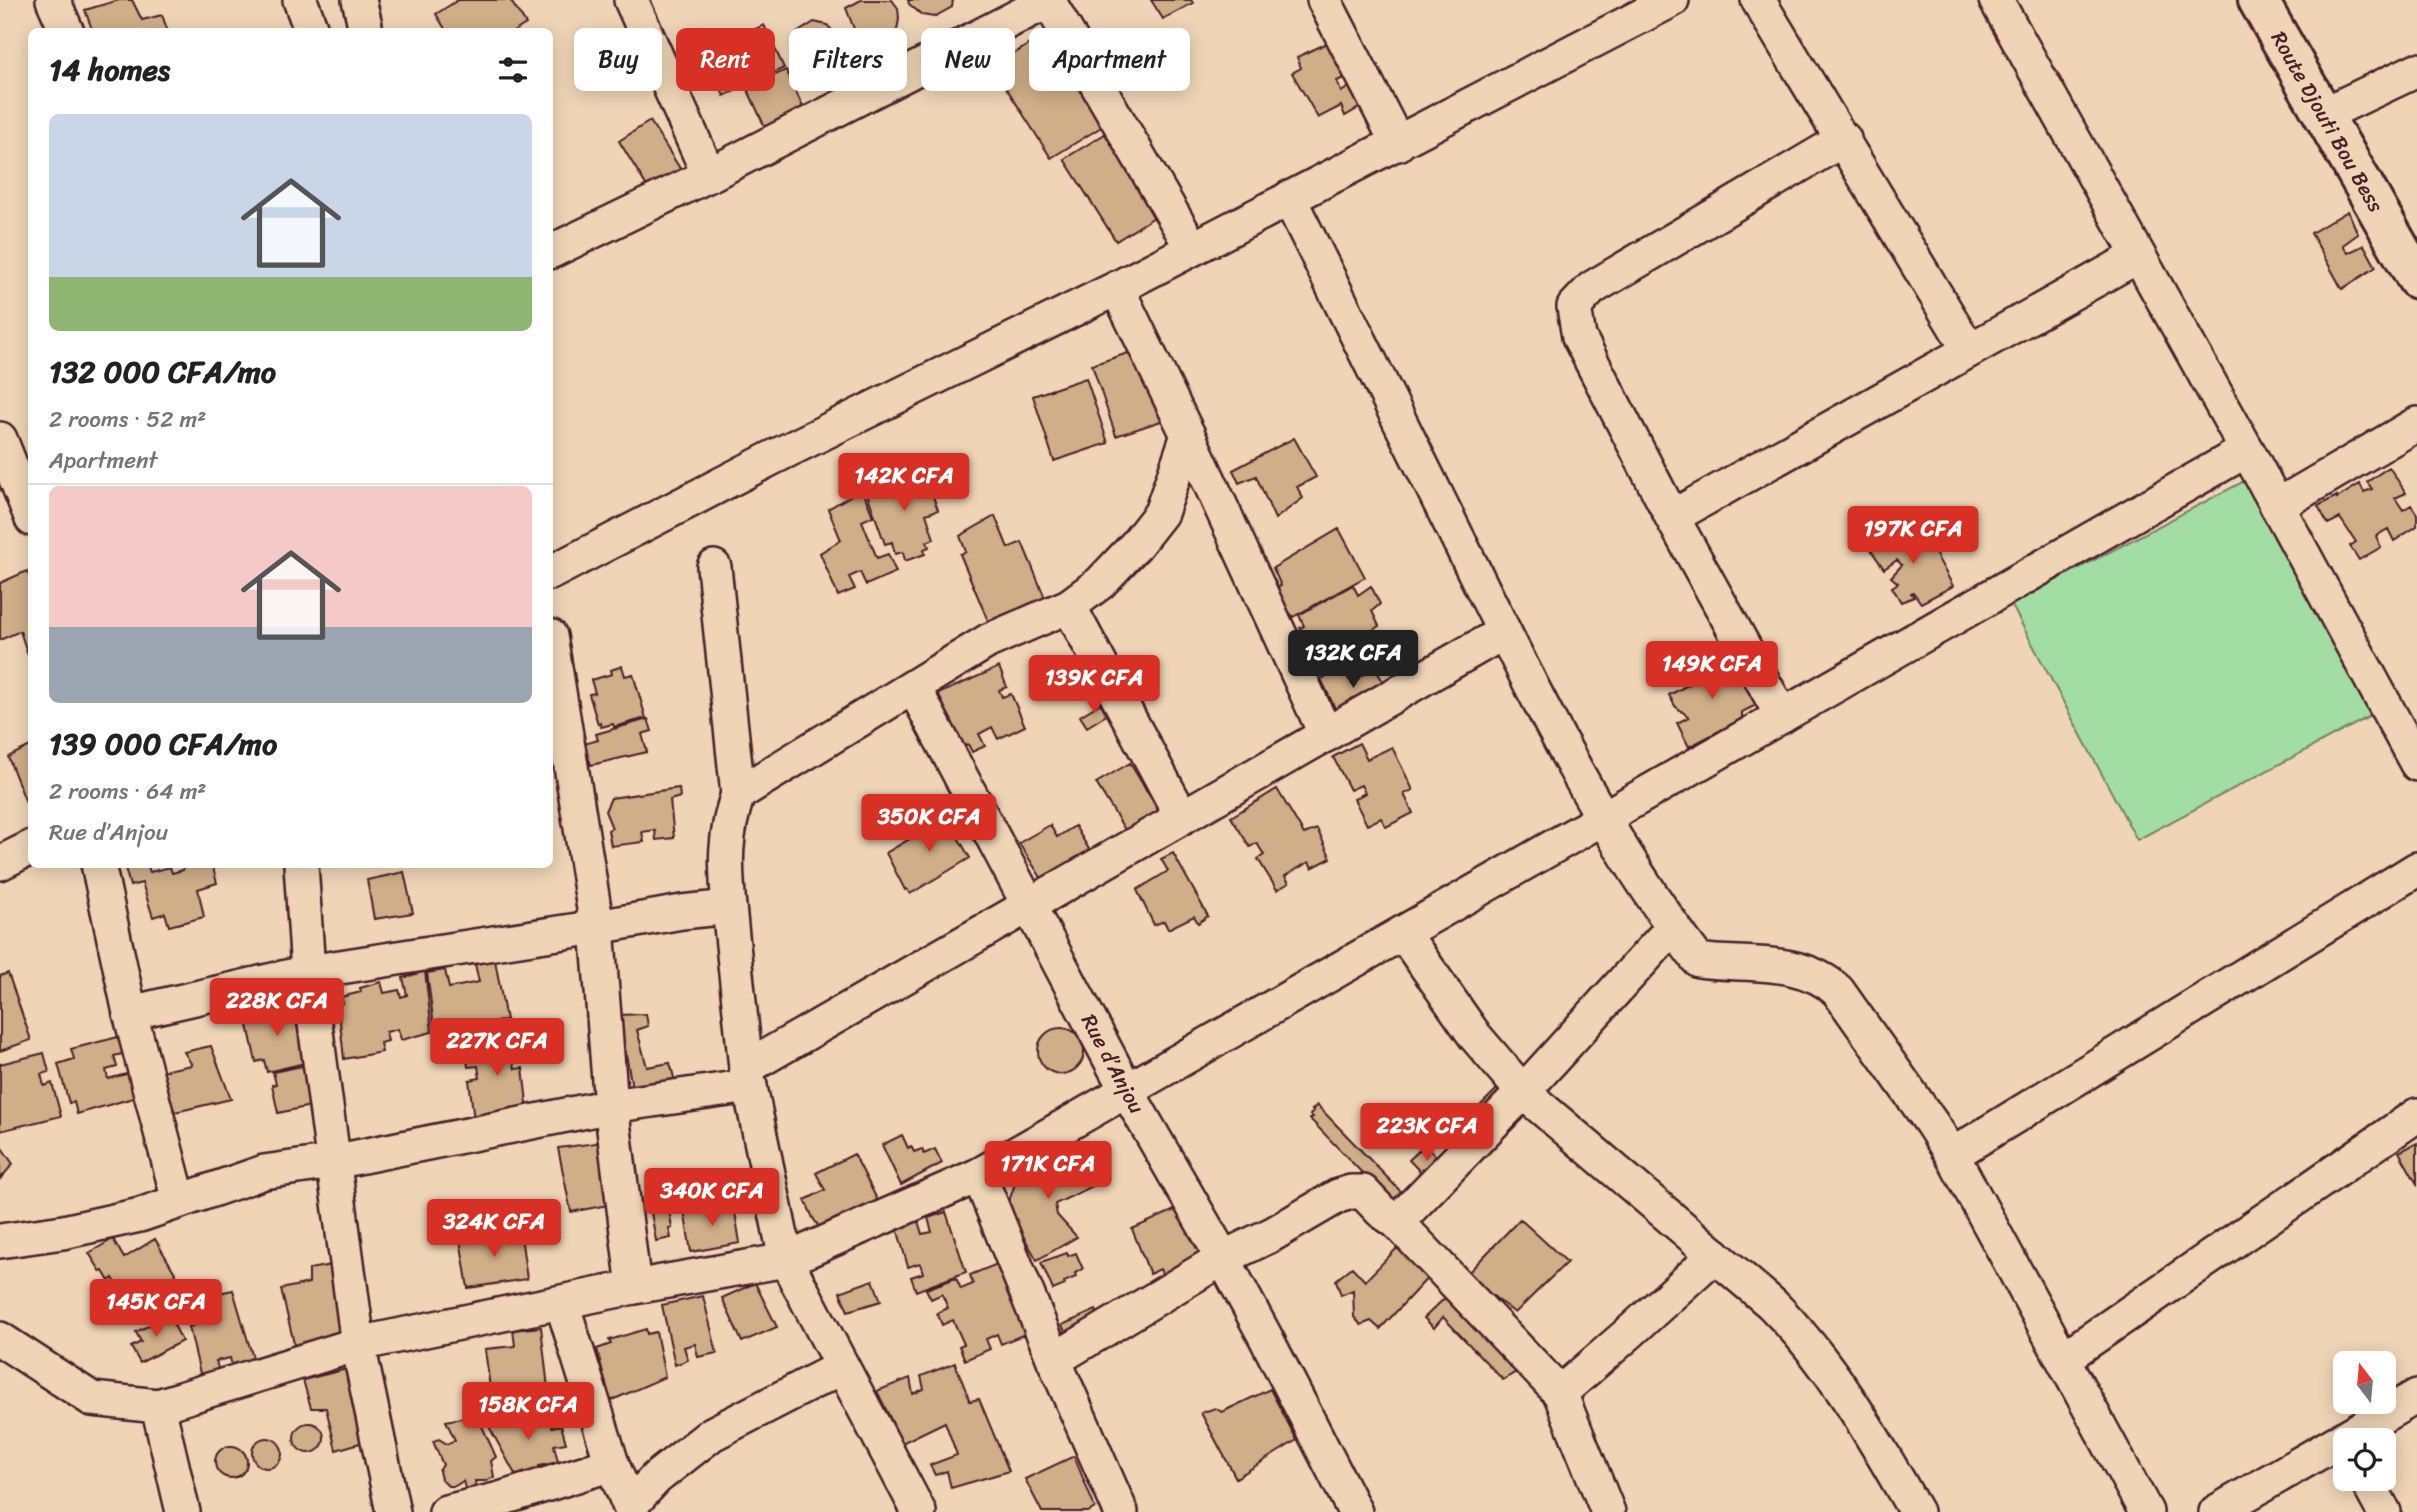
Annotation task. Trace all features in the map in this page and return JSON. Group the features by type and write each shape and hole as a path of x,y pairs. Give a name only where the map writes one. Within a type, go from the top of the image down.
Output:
{"main road":[{"name":"Route Djouti Bou Bess","path":"2258,0 2417,279"}],"street":[{"path":"53,0 65,28"},
{"path":"300,0 310,28"},
{"path":"359,0 364,28"},
{"path":"631,0 709,175"},
{"path":"553,251 709,175 1048,0 1192,248"},
{"path":"1324,0 1398,144"},
{"path":"553,571 770,459 1117,288 1398,144 1623,11 1672,0"},
{"path":"1758,0 1969,350"},
{"path":"1996,0 2247,450 2417,765"},
{"path":"2322,115 2417,70"},
{"path":"1782,716 1672,517 1579,337 1574,307 1592,288 1844,139"},
{"path":"1289,198 1504,632 1602,819 1698,960 1773,965 1805,971 1824,979 1838,991 1952,1155 2146,1512"},
{"path":"1672,517 2138,256"},
{"path":"1117,288 1326,735"},
{"path":"2277,506 2417,424"},
{"path":"738,794 988,641 1069,606 1100,583 1135,547 1161,513 1188,435"},
{"path":"13,449 28,504"},
{"path":"0,1339 92,1399 158,1406 358,1344 634,1287 786,1260 979,1175 2247,450"},
{"path":"714,567 738,794 729,820 725,859 729,907 748,1077 786,1260 919,1512"},
{"path":"1069,606 1182,817"},
{"path":"0,1241 140,1215 264,1172 333,1162 748,1077 1030,905 1504,632"},
{"path":"553,655 597,927 611,1106 634,1287"},
{"name":"Rue d’Anjou","path":"914,688 1127,1091 1223,1258 1355,1512"},
{"path":"0,863 28,849"},
{"path":"99,868 130,1013 179,1201"},
{"path":"301,868 308,972 358,1344 393,1512"},
{"path":"1952,1155 2417,869"},
{"path":"130,1013 308,972 682,912 729,907"},
{"path":"1397,1222 1523,1092 1673,927"},
{"path":"1403,933 1475,1036 1523,1092 1772,1304 1797,1329 1845,1391 1916,1512"},
{"path":"2064,1358 2417,1115"},
{"path":"979,1175 1054,1360 1121,1512"},
{"path":"1054,1360 1223,1258 1273,1234 1338,1196 1363,1192 1381,1211 1397,1222 1560,1393 1608,1512"},
{"path":"1560,1393 1715,1255"},
{"path":"562,1303 612,1464 631,1509 656,1478 712,1434 842,1367"},
{"path":"2364,1428 2417,1396"},
{"path":"158,1406 183,1512"},
{"path":"2216,1512 2333,1446"},
{"path":"446,1512 500,1499 612,1464"},
{"path":"2373,1491 2384,1512"}],"green space":[{"path":"2248,479 2374,714 2137,840 2011,604"}],"building":[{"path":"119,0 132,0 142,20 162,15 167,28 92,28 85,10"},
{"path":"458,0 510,0 526,24 520,28 445,28 436,14"},
{"path":"861,0 892,0 898,8 897,28 854,28 846,8"},
{"path":"908,0 953,0 952,7 934,17 922,15"},
{"path":"1151,0 1191,0 1193,3 1163,19"},
{"path":"814,22 830,28 805,28"},
{"path":"1336,39 1354,73 1337,81 1341,92 1359,81 1369,102 1345,116 1341,106 1318,118 1292,73 1301,68 1297,57"},
{"path":"1029,44 1029,91 1099,91 1116,118 1051,158 1008,91 1015,91 1015,53"},
{"path":"775,49 784,68 775,72"},
{"path":"786,70 789,91 796,91 807,116 768,134 748,91 775,91 775,75"},
{"path":"722,91 735,91 724,96"},
{"path":"650,121 686,178 654,198 619,141"},
{"path":"1108,132 1159,214 1116,241 1064,159"},
{"path":"2348,211 2358,234 2343,245 2348,253 2364,245 2376,267 2342,289 2311,233"},
{"path":"1140,349 1164,420 1116,436 1092,365"},
{"path":"1086,378 1108,443 1054,461 1033,396"},
{"path":"1294,438 1316,477 1297,487 1303,498 1275,519 1256,476 1239,483 1233,470"},
{"path":"922,467 938,510 926,514 934,539 927,542 929,547 924,549 925,554 905,561 903,552 895,554 892,542 885,544 865,488 898,476 901,483 910,481 907,472"},
{"path":"2389,467 2406,493 2395,498 2403,510 2411,505 2417,514 2417,526 2394,541 2388,529 2376,536 2381,547 2359,560 2350,546 2356,542 2340,518 2328,524 2318,506 2360,484 2364,492 2372,489 2367,482"},
{"path":"862,489 873,516 862,521 877,558 888,554 896,572 866,585 860,572 849,577 855,589 838,596 820,553 841,540 828,509"},
{"path":"995,516 1008,548 1022,542 1045,598 988,621 960,554 966,552 960,536"},
{"path":"1339,529 1365,577 1293,617 1271,590 1281,586 1273,568"},
{"path":"1917,529 1922,529 1953,586 1921,603 1913,592 1911,593 1914,597 1901,602 1892,587 1898,583 1891,577 1902,565 1897,560 1884,569 1867,544 1892,533 1901,544 1917,536"},
{"path":"27,571 28,573 28,655 20,631 0,640 0,583"},
{"path":"1353,585 1358,595 1371,586 1380,604 1372,611 1379,626 1327,660 1319,650 1319,644 1309,646 1300,628 1304,626 1299,615"},
{"path":"1733,659 1758,704 1742,712 1742,719 1689,747 1677,723 1689,717 1675,706 1669,695 1690,684 1684,675 1714,660 1717,668"},
{"path":"1350,665 1356,679 1375,668 1388,690 1340,719 1321,679"},
{"path":"622,666 625,676 633,674 646,718 614,727 613,724 601,727 589,694 595,693 591,680 612,674 611,670"},
{"path":"999,667 1007,687 999,690 1002,697 1011,694 1025,726 998,739 992,727 979,734 985,746 972,752 968,744 964,746 938,694"},
{"path":"1101,703 1108,714 1087,727 1080,716"},
{"path":"648,719 652,731 642,734 647,752 591,765 584,744 598,740 596,734"},
{"path":"1359,743 1367,759 1392,747 1413,790 1404,794 1413,813 1386,827 1381,818 1367,825 1354,799 1365,793 1361,785 1350,790 1333,757"},
{"path":"28,747 28,805 27,805 8,757"},
{"path":"1130,763 1163,818 1130,838 1096,783"},
{"path":"679,788 680,797 670,800 674,838 656,840 655,830 642,832 644,842 611,846 608,830 612,828 605,811 611,798"},
{"path":"1277,789 1304,834 1317,829 1331,858 1312,868 1309,862 1285,876 1289,883 1277,890 1258,859 1264,855 1257,843 1250,847 1231,817"},
{"path":"957,811 963,821 952,827 970,858 910,894 905,890 886,853"},
{"path":"1050,825 1057,837 1075,826 1096,861 1049,890 1019,843"},
{"path":"1173,853 1208,916 1198,923 1194,916 1168,929 1164,921 1154,925 1137,890 1168,871 1161,859"},
{"path":"125,868 148,868 150,872 170,868 172,873 182,868 213,868 217,883 198,889 204,917 169,926 165,913 153,917 142,883 130,886"},
{"path":"404,872 413,913 374,919 367,880"},
{"path":"495,960 506,1020 435,1033 427,973 445,970 449,988 479,982 475,964"},
{"path":"425,971 432,1032 401,1040 398,1029 386,1032 388,1041 380,1043 382,1052 344,1059 338,1004 343,1003 341,997 361,992 360,988 381,982 384,993 399,990 401,997 407,995 403,978"},
{"path":"8,973 31,1040 0,1051 0,976"},
{"path":"303,1005 307,1017 296,1019 305,1063 267,1072 264,1060 256,1062 246,1016"},
{"path":"646,1014 648,1026 637,1030 647,1067 670,1063 676,1085 633,1093 619,1015"},
{"path":"1061,1028 1077,1035 1084,1051 1077,1067 1061,1074 1045,1067 1038,1051 1045,1035"},
{"path":"519,1032 522,1058 513,1060 515,1069 523,1068 528,1112 474,1120 469,1080 480,1078 478,1066 468,1067 464,1039 479,1037 480,1046 502,1044 501,1034"},
{"path":"126,1035 130,1052 114,1056 117,1067 106,1070 108,1079 130,1073 140,1096 77,1114 74,1102 69,1103 58,1064 74,1059 71,1049"},
{"path":"211,1046 231,1099 175,1112 157,1072 192,1065 184,1052"},
{"path":"44,1053 49,1072 41,1074 44,1086 52,1083 61,1116 0,1131 0,1064"},
{"path":"312,1064 320,1104 278,1113 272,1085 276,1084 273,1072"},
{"path":"1497,1089 1509,1101 1476,1132 1465,1121"},
{"path":"1317,1105 1408,1199 1396,1208 1310,1119 1313,1117 1310,1115 1314,1111 1312,1110"},
{"path":"902,1135 908,1148 911,1146 914,1152 922,1149 924,1154 935,1149 942,1163 901,1185 882,1145"},
{"path":"603,1142 613,1204 571,1212 558,1148"},
{"path":"2417,1143 2417,1184 2399,1152"},
{"path":"1425,1145 1445,1165 1429,1181 1409,1160"},
{"path":"0,1148 13,1164 0,1179"},
{"path":"1079,1149 1095,1185 1055,1204 1057,1215 1077,1237 1037,1260 1008,1204 1018,1175 1047,1160"},
{"path":"854,1154 883,1211 825,1236 805,1200 825,1190 816,1173"},
{"path":"662,1200 664,1210 669,1209 671,1238 656,1241 649,1201"},
{"path":"734,1206 740,1243 691,1252 684,1210"},
{"path":"1177,1209 1210,1257 1167,1284 1160,1269 1150,1274 1132,1229"},
{"path":"946,1212 966,1272 916,1291 911,1277 923,1273 920,1263 908,1267 897,1228 918,1221 922,1234 932,1232 928,1218"},
{"path":"1520,1219 1567,1262 1515,1313 1466,1275"},
{"path":"520,1229 527,1279 468,1288 460,1239"},
{"path":"113,1239 124,1258 155,1239 185,1290 143,1315 130,1293 124,1296 113,1278 109,1281 89,1253"},
{"path":"1399,1246 1432,1273 1380,1329 1371,1321 1361,1325 1354,1317 1353,1290 1341,1295 1336,1280 1352,1267 1365,1281"},
{"path":"1067,1253 1068,1256 1076,1253 1083,1269 1075,1273 1076,1277 1064,1282 1065,1285 1053,1290 1041,1262"},
{"path":"1002,1262 1032,1331 1001,1344 997,1334 986,1339 990,1349 965,1360 959,1346 964,1344 953,1320 942,1325 937,1313 948,1308 942,1294 931,1299 926,1289 956,1278 961,1289 973,1284 970,1275"},
{"path":"337,1264 347,1338 296,1352 281,1289 309,1283 309,1269"},
{"path":"873,1280 881,1301 848,1311 840,1292"},
{"path":"755,1283 777,1327 742,1342 722,1298"},
{"path":"233,1290 255,1365 234,1373 230,1358 216,1361 220,1376 202,1382 189,1327 204,1322 200,1297"},
{"path":"1449,1294 1521,1369 1503,1380 1443,1317 1434,1328 1424,1318"},
{"path":"703,1296 717,1353 698,1357 695,1344 684,1347 688,1360 675,1365 662,1305"},
{"path":"1096,1310 1101,1322 1067,1337 1062,1325"},
{"path":"169,1315 182,1341 140,1363 131,1347 141,1342 136,1332"},
{"path":"541,1327 549,1397 492,1404 485,1349 515,1346 513,1330"},
{"path":"646,1329 647,1334 656,1332 665,1377 610,1401 597,1349 611,1344 609,1340"},
{"path":"955,1363 970,1401 979,1399 1009,1471 951,1488 947,1471 935,1475 930,1465 957,1455 945,1422 902,1443 877,1391 910,1378 913,1394 924,1389 921,1376"},
{"path":"351,1368 370,1440 336,1450 326,1408 311,1408 303,1380"},
{"path":"1270,1389 1297,1440 1236,1478 1201,1413 1215,1408 1222,1412"},
{"path":"549,1411 552,1427 561,1425 566,1443 554,1445 558,1462 539,1466 540,1472 516,1476 487,1423"},
{"path":"477,1415 496,1457 491,1461 494,1477 486,1481 475,1481 476,1488 466,1492 463,1481 455,1486 448,1486 441,1479 439,1471 443,1465 433,1441 439,1439 447,1444 455,1440 446,1421"},
{"path":"309,1423 320,1427 324,1438 320,1449 309,1453 298,1449 294,1438 298,1427"},
{"path":"267,1438 278,1442 282,1453 278,1464 267,1468 256,1464 252,1453 256,1442"},
{"path":"231,1446 243,1450 247,1462 243,1474 231,1478 219,1474 215,1462 219,1450"},
{"path":"1074,1456 1095,1508 1088,1512 1042,1512 1025,1479"}]}
